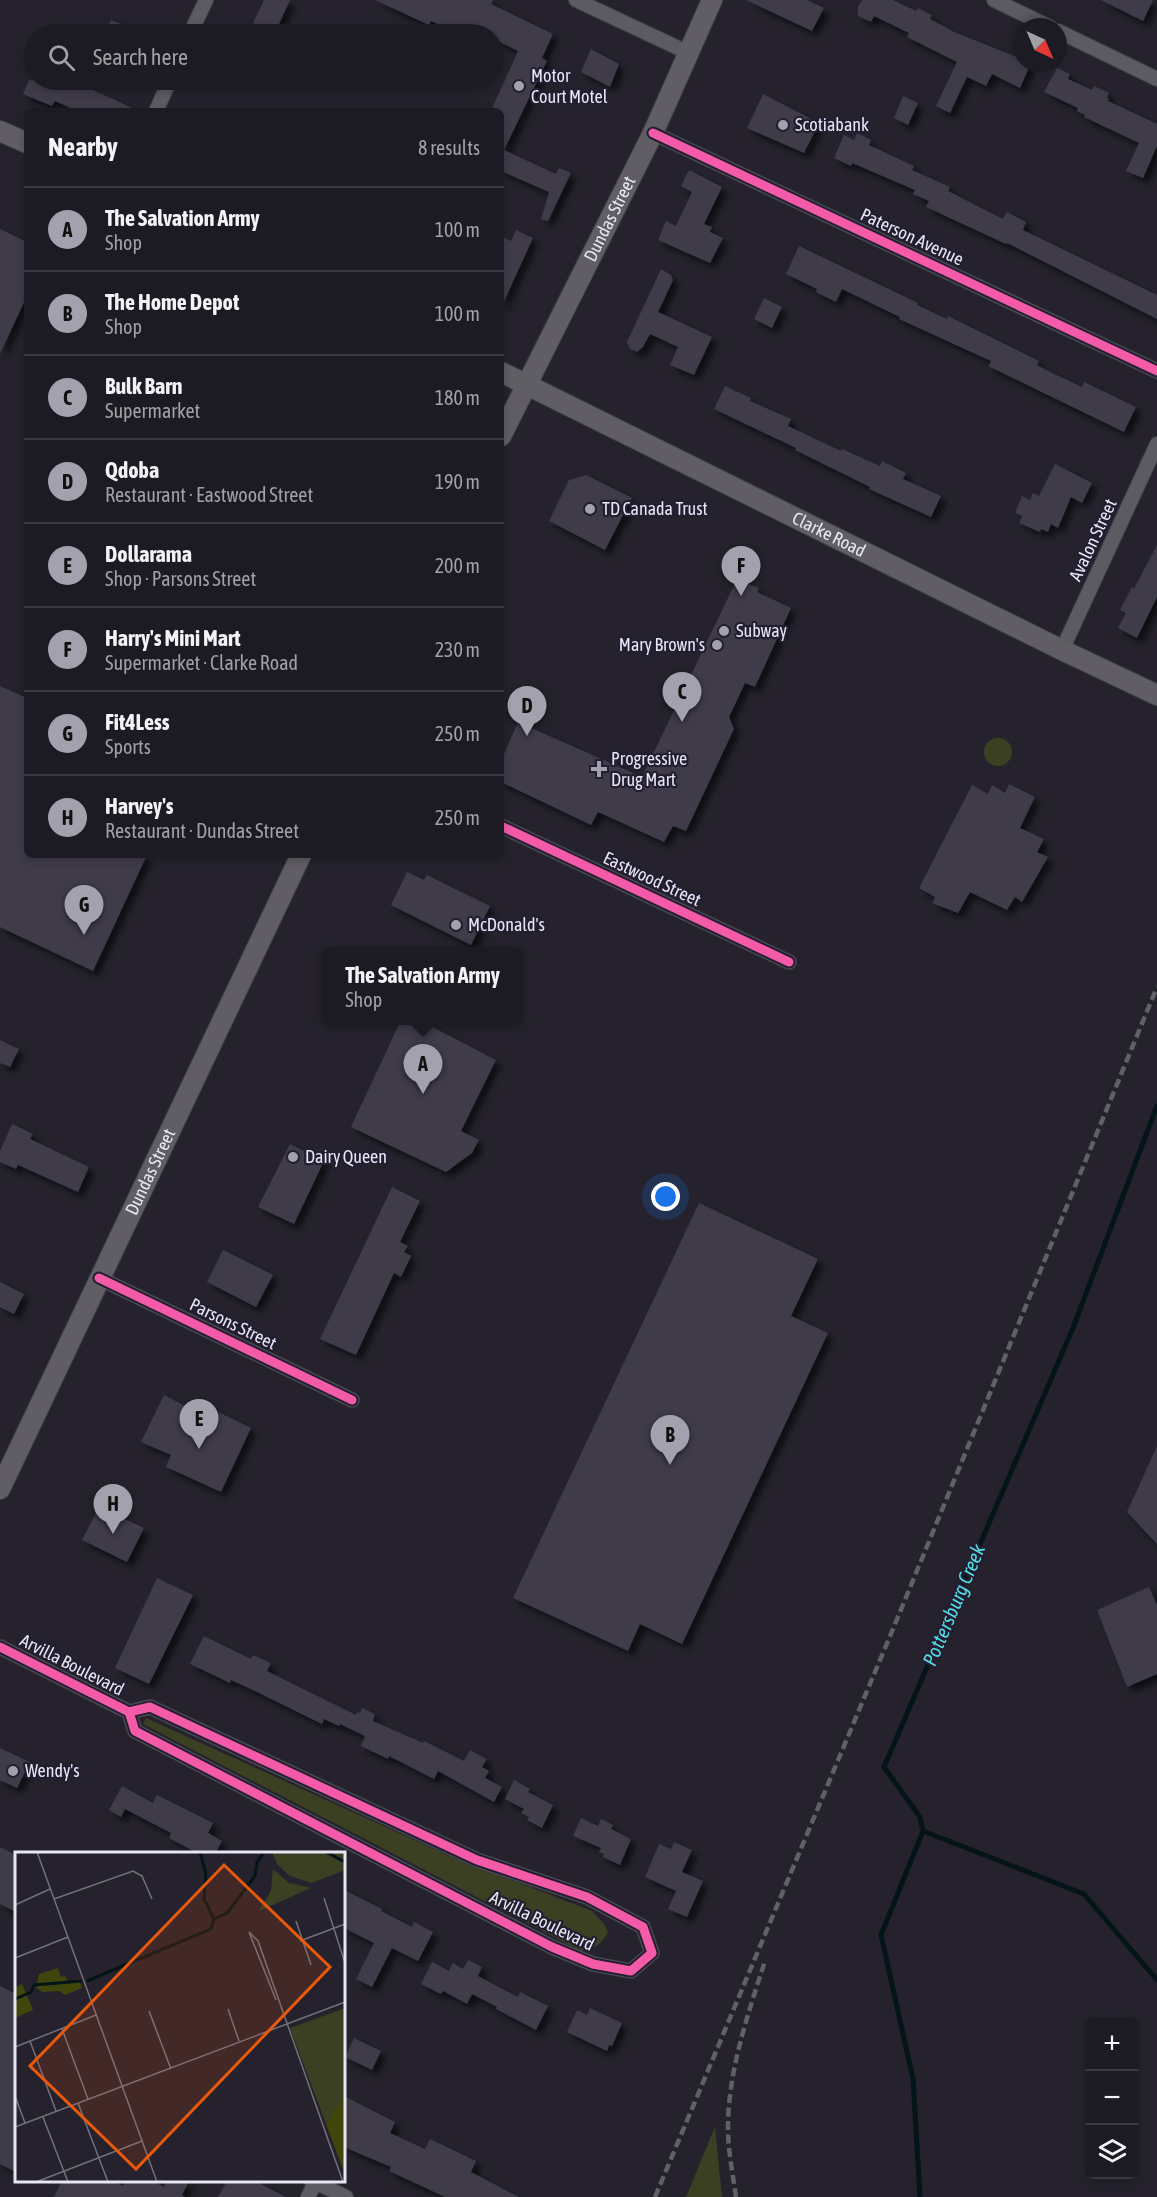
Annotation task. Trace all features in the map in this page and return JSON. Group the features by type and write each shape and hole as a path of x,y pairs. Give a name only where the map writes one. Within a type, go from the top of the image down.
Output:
{"main road":[{"name":"Dundas Street","path":"504,430 653,133 712,0"},
{"path":"0,131 24,142"},
{"name":"Clarke Road","path":"504,373 1157,695"},
{"name":"Dundas Street","path":"0,1489 300,858"}],"street":[{"path":"195,24 206,0"},
{"path":"576,0 689,53"},
{"path":"994,0 1031,18"},
{"path":"1067,35 1157,79"},
{"path":"157,108 165,90"},
{"name":"Paterson Avenue","path":"653,133 1157,371"},
{"name":"Avalon Street","path":"1062,650 1157,444"},
{"name":"Eastwood Street","path":"504,827 789,962"},
{"name":"Parsons Street","path":"99,1278 352,1400"},
{"name":"Arvilla Boulevard","path":"0,1647 129,1713 150,1707 477,1860 587,1897 643,1927 652,1953 631,1971 593,1965 552,1947 135,1731 129,1713"},
{"path":"308,2197 313,2182 346,2197"}],"green space":[{"path":"998,738 1008,742 1012,752 1008,762 998,766 988,762 984,752 988,742"},
{"path":"146,1718 445,1854 592,1911 605,1925 608,1933 597,1946 581,1951 143,1724"},
{"path":"715,2127 722,2197 686,2197"}],"building":[{"path":"264,0 290,0 279,24 253,23"},
{"name":"Motor Court Motel","path":"375,0 493,0 491,4 553,34 542,58 547,61 504,150 504,108 492,108 500,90 504,90 504,82 518,51 504,44 504,24 438,24 431,21 427,24"},
{"path":"746,0 807,0 824,8 812,31"},
{"path":"862,0 893,0 916,11 918,8 932,15 930,19 954,32 1013,55 1013,72 1027,72 1020,88 992,74 986,86 967,77 950,113 936,106 957,62 907,37 909,33 874,16 871,22 858,16 858,7"},
{"path":"1101,0 1153,0 1143,21"},
{"path":"111,20 121,24 109,24"},
{"path":"591,49 619,64 610,87 581,72"},
{"path":"1055,72 1066,72 1070,74 1068,79 1092,90 1094,86 1109,93 1108,101 1157,124 1157,146 1143,178 1126,171 1139,143 1084,117 1085,115 1077,111 1078,108 1044,92"},
{"path":"25,90 93,90 132,108 70,108 55,101 52,106 23,94"},
{"name":"Scotiabank","path":"763,94 819,123 804,153 747,128"},
{"path":"903,96 918,103 908,125 894,118"},
{"path":"857,133 871,140 869,145 914,166 912,170 950,187 948,191 1003,219 1007,212 1026,222 1023,230 1157,295 1157,319 1007,243 926,207 929,201 913,194 915,190 852,163 851,166 834,158 844,135 854,140"},
{"name":"Motor Court Motel","path":"504,150 556,174 559,168 571,173 548,221 541,219 549,192 504,172"},
{"path":"689,170 722,187 704,224 712,227 710,232 723,238 710,263 658,240 666,221 676,226 692,192 681,186"},
{"path":"0,229 24,241 24,302 0,354"},
{"path":"516,230 533,238 504,301 504,238 511,241"},
{"path":"799,246 918,303 917,305 947,319 948,316 1039,361 1037,365 1050,372 1082,387 1084,382 1136,407 1124,432 988,366 991,361 899,319 900,317 842,289 836,302 816,292 817,289 786,274"},
{"path":"661,269 671,275 673,280 658,312 712,337 694,375 670,365 678,347 650,334 643,347 637,352 630,349 627,342"},
{"path":"764,298 782,307 772,328 754,319"},
{"path":"725,386 751,398 750,401 791,419 788,426 841,451 842,449 880,466 882,461 906,473 903,479 941,496 931,517 869,489 870,487 795,450 796,448 714,409"},
{"path":"1055,464 1092,483 1082,503 1071,497 1058,528 1051,524 1048,532 1041,529 1040,532 1019,523 1022,516 1015,513 1022,496 1030,500 1033,493 1039,496"},
{"name":"TD Canada Trust","path":"586,475 632,498 605,550 549,521 569,480"},
{"path":"1157,545 1157,597 1137,638 1118,628 1126,613 1120,610"},
{"path":"737,579 759,588 757,592 791,608 755,687 745,683 729,717 734,729 686,831 673,826 664,842 598,812 591,825 504,783 504,754 518,722 642,777"},
{"path":"0,686 24,697 24,858 146,858 93,971 0,927"},
{"path":"1009,784 1035,797 1020,828 1044,839 1037,852 1048,857 1022,902 1015,897 1007,910 970,892 958,913 932,903 935,897 919,888 972,785 988,794 992,785 1005,793"},
{"name":"McDonald's","path":"407,872 424,880 427,875 490,906 471,945 391,905"},
{"path":"399,1025 429,1025 496,1060 461,1131 479,1140 472,1153 446,1172 351,1127"},
{"path":"0,1040 19,1049 10,1067 0,1063"},
{"path":"12,1124 33,1134 30,1139 89,1167 78,1192 18,1165 16,1169 0,1162 0,1151"},
{"path":"290,1144 324,1161 294,1224 258,1207"},
{"path":"392,1187 420,1201 400,1242 408,1246 404,1252 411,1256 401,1277 394,1273 356,1355 320,1339"},
{"path":"699,1203 818,1259 791,1316 828,1333 682,1644 640,1624 628,1651 513,1598"},
{"path":"223,1250 273,1275 256,1307 207,1282"},
{"path":"0,1282 24,1294 14,1314 0,1307"},
{"path":"164,1395 193,1410 208,1407 251,1428 221,1492 166,1467 171,1455 141,1442"},
{"path":"1157,1446 1157,1544 1127,1512"},
{"path":"99,1507 144,1528 127,1562 82,1540"},
{"path":"157,1578 193,1595 149,1684 115,1668"},
{"path":"1149,1587 1157,1605 1157,1674 1127,1687 1097,1610"},
{"path":"204,1636 251,1659 253,1655 271,1663 267,1671 356,1715 362,1708 375,1714 373,1721 423,1743 424,1741 464,1761 470,1750 487,1759 482,1767 489,1771 485,1778 502,1787 494,1802 438,1771 434,1779 389,1756 388,1759 361,1746 365,1736 340,1724 339,1726 324,1719 322,1724 231,1680 230,1683 190,1664"},
{"name":"Wendy's","path":"0,1748 30,1762 17,1788 0,1780"},
{"path":"514,1780 530,1789 528,1792 553,1805 542,1828 527,1820 529,1817 521,1813 524,1809 505,1799"},
{"path":"122,1786 153,1803 157,1795 213,1823 208,1833 222,1841 216,1852 195,1852 169,1838 171,1833 125,1809 121,1817 109,1810"},
{"path":"581,1818 598,1826 601,1819 613,1825 611,1829 631,1839 620,1865 603,1857 604,1854 599,1852 601,1848 573,1836"},
{"path":"674,1842 692,1850 682,1872 703,1881 687,1917 668,1909 676,1891 645,1877 659,1844 671,1849"},
{"path":"0,1847 15,1854 15,1912 0,1904"},
{"path":"345,1890 412,1927 414,1922 433,1932 418,1961 392,1948 372,1987 356,1979 374,1943 345,1928"},
{"path":"468,1960 482,1967 478,1976 518,1997 520,1992 548,2006 536,2030 472,1994 467,2004 443,1991 441,1994 421,1984 432,1962 449,1971 453,1963 463,1969"},
{"path":"0,1986 15,1994 15,2172 0,2164"},
{"path":"590,2008 622,2023 612,2046 609,2045 607,2051 567,2032 577,2010 587,2015"},
{"path":"354,2038 381,2051 372,2070 345,2057"},
{"path":"345,2097 395,2122 390,2133 425,2149 430,2139 476,2161 471,2172 519,2197 445,2197 389,2171 391,2167 345,2147"},
{"path":"62,2182 114,2182 123,2186 125,2182 154,2182 164,2187 166,2182 188,2182 182,2195 185,2197 54,2197"},
{"path":"226,2182 257,2182 286,2197 218,2197"}],"waterway":[{"name":"Pottersburg Creek","path":"923,1831 920,1817 884,1767 1073,1328 1157,1106"},
{"name":"Pottersburg Creek","path":"923,1831 1084,1894 1157,1980"},
{"path":"920,2197 913,2079 881,1935 923,1831"}],"railway":[{"path":"655,2197 893,1629 1157,987"},
{"path":"736,2197 728,2137 731,2085 740,2043 765,1961"}],"cycle path":[{"path":"653,133 1157,371"},
{"path":"504,827 789,962"},
{"path":"99,1278 352,1400"},
{"path":"0,1647 129,1712 150,1707 477,1860 587,1897 643,1927 652,1953 631,1971 593,1964 552,1947 135,1731 129,1712"}],"place":[{"name":"Motor Court Motel","path":"519,86"},
{"name":"Scotiabank","path":"783,125"},
{"name":"TD Canada Trust","path":"590,509"},
{"name":"Harry's Mini Mart","path":"741,596"},
{"name":"Subway","path":"724,631"},
{"name":"Mary Brown's","path":"717,645"},
{"name":"Bulk Barn","path":"682,722"},
{"name":"Qdoba","path":"527,736"},
{"name":"Progressive Drug Mart","path":"599,769"},
{"name":"McDonald's","path":"456,925"},
{"name":"Fit4Less","path":"84,935"},
{"name":"The Salvation Army","path":"423,1094"},
{"name":"Dairy Queen","path":"293,1157"},
{"name":"Dollarama","path":"199,1449"},
{"name":"The Home Depot","path":"670,1465"},
{"name":"Harvey's","path":"113,1534"},
{"name":"Wendy's","path":"13,1771"}]}
